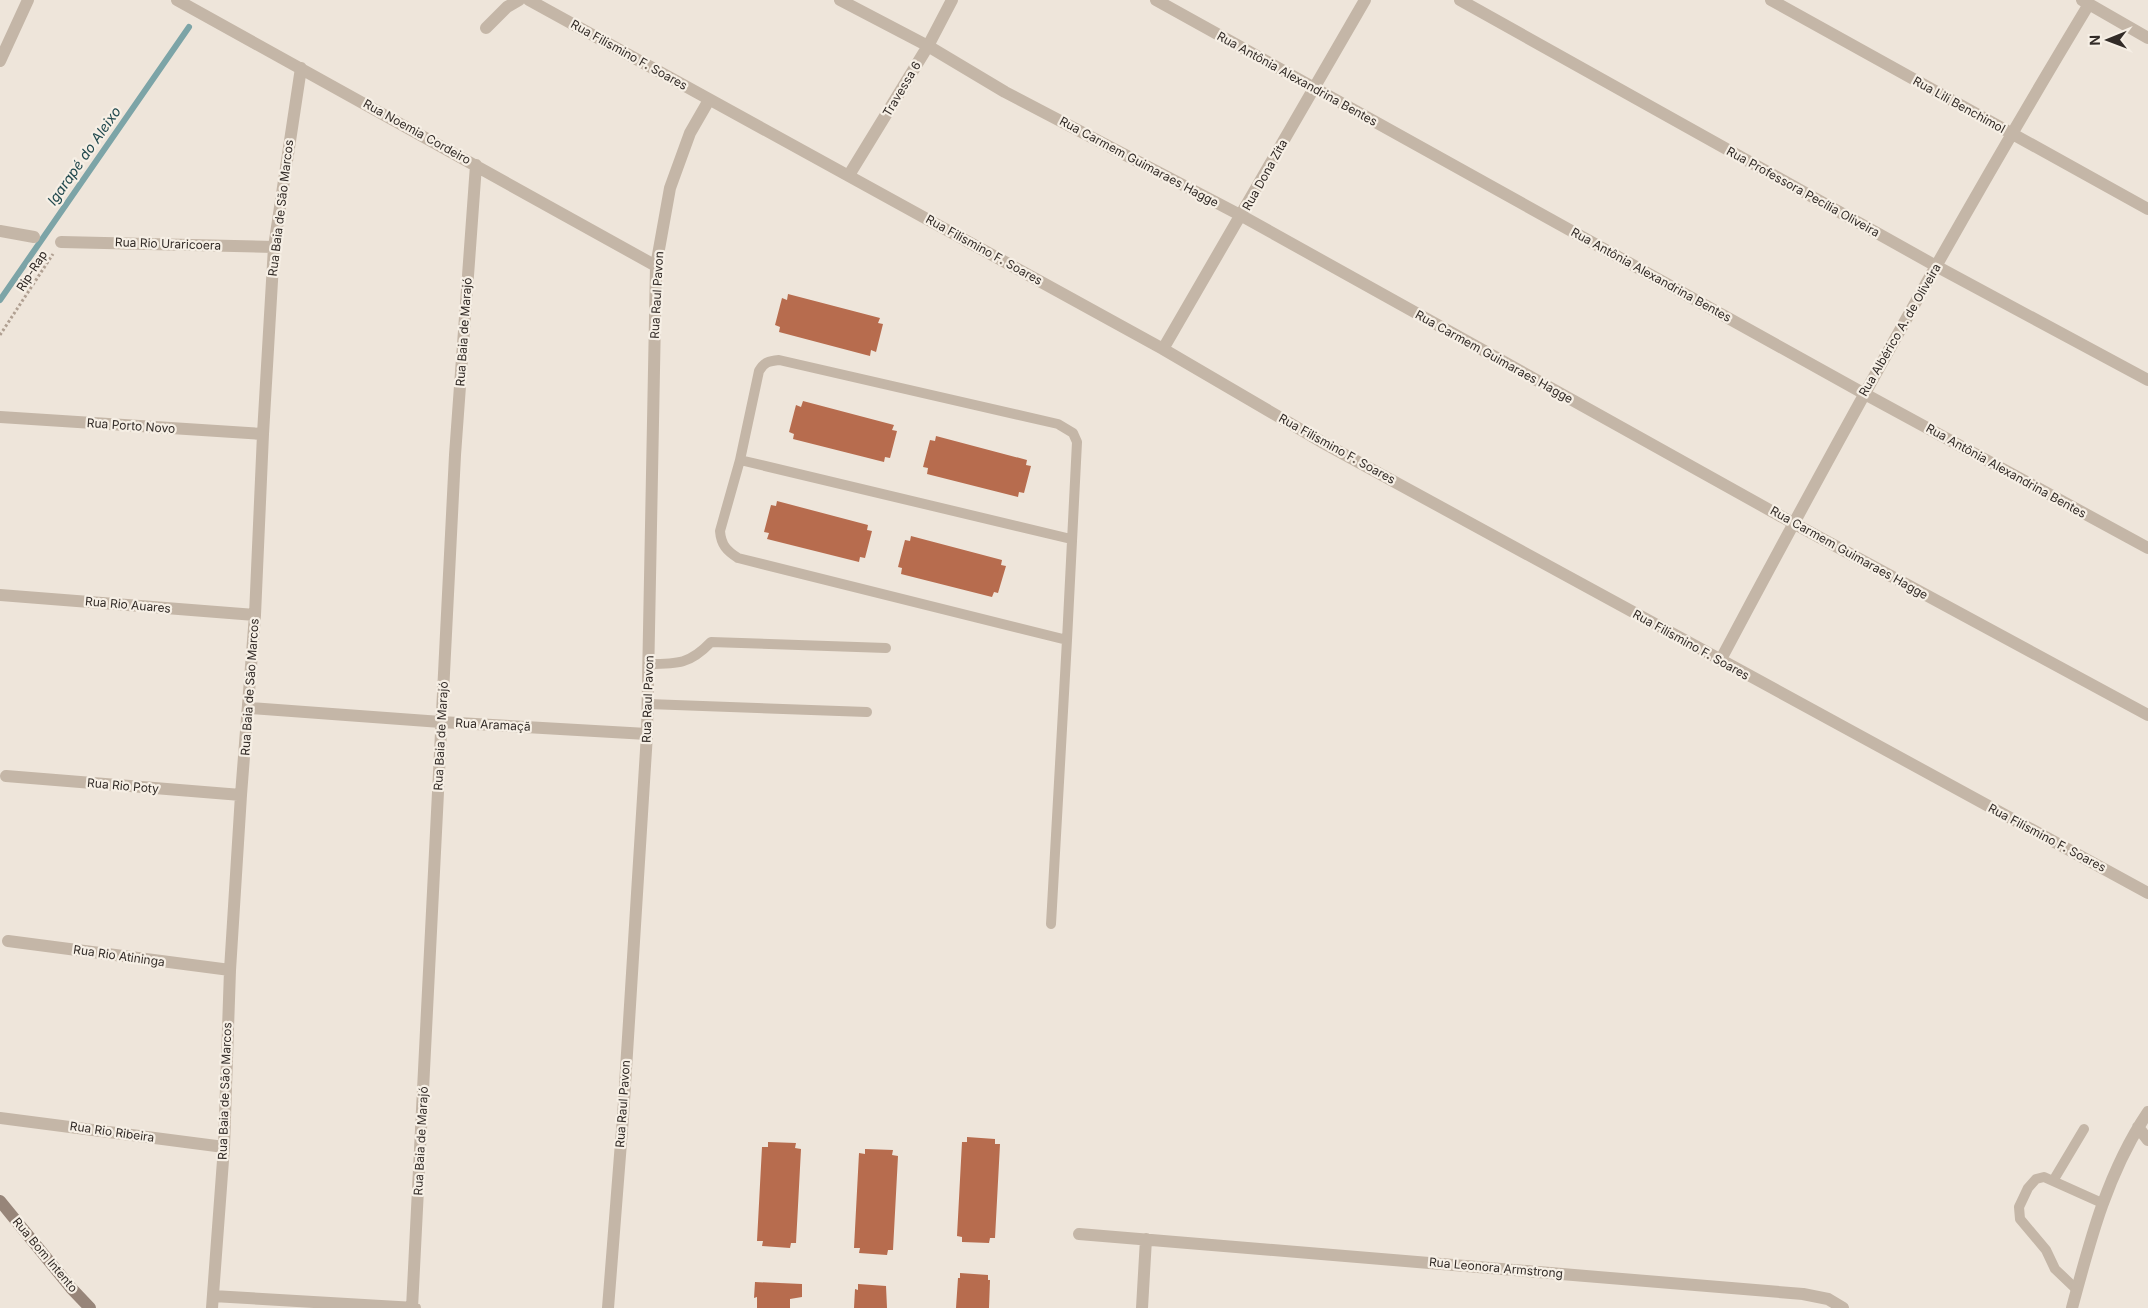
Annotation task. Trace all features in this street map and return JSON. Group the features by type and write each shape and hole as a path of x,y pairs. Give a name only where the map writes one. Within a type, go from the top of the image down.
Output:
{"street":[{"path":"0,61 28,0"},
{"name":"Rua Noemia Cordeiro","path":"177,0 656,266"},
{"path":"486,28 507,7 519,0"},
{"name":"Rua Filismino F. Soares","path":"529,0 1163,349 1327,444 1720,661 2148,893"},
{"name":"Rua Carmem Guimaraes Hagge","path":"840,0 928,46 1005,92 1242,216 1793,523 2148,715"},
{"name":"Travessa 6","path":"849,175 928,46 952,0"},
{"name":"Rua Antônia Alexandrina Bentes","path":"1156,0 1863,393 2148,548"},
{"name":"Rua Dona Zita","path":"1163,349 1242,216 1365,0"},
{"name":"Rua Professora Pecília Oliveira","path":"1460,0 1936,266 2148,380"},
{"name":"Rua Lili Benchimol","path":"1772,0 2148,209"},
{"path":"2086,2 2148,38"},
{"name":"Rua Albérico A. de Oliveira","path":"1720,661 1863,393 2086,2"},
{"name":"Rua Baia de São Marcos","path":"212,1302 224,1147 230,970 241,795 250,708 262,434 274,247 301,68"},
{"name":"Rua Raul Pavon","path":"608,1308 623,1117 647,734 656,266 670,188 690,133 710,100"},
{"name":"Rua Baia de Marajó","path":"414,1308 455,455 476,165"},
{"path":"0,231 34,237"},
{"name":"Rua Rio Uraricoera","path":"62,242 274,247"},
{"name":"Rua Porto Novo","path":"0,417 262,434"},
{"name":"Rua Rio Auares","path":"0,595 255,615"},
{"name":"Rua Aramaçã","path":"250,708 647,734"},
{"name":"Rua Rio Poty","path":"6,776 241,795"},
{"name":"Rua Rio Atininga","path":"8,941 230,970"},
{"path":"2072,1308 2102,1203 2138,1127 2148,1112"},
{"name":"Rua Rio Ribeira","path":"0,1118 224,1147"},
{"path":"2138,1127 2148,1140"},
{"name":"Rua Bom Intento","path":"0,1201 71,1288 90,1308"},
{"name":"Rua Leonora Armstrong","path":"1079,1234 1803,1294 1828,1299 1843,1308"},
{"path":"1142,1308 1146,1239"},
{"path":"212,1302 414,1308"}],"lane":[{"path":"1051,924 1067,640 1071,539 1077,442 1073,433 1058,424 788,362 769,360 763,364 759,371 740,460 720,531 720,542 728,552 738,558 1067,640"},
{"path":"740,460 1071,539"},
{"path":"649,664 676,664 692,659 711,642 886,648"},
{"path":"648,704 867,712"},
{"path":"2053,1181 2084,1129"},
{"path":"2077,1290 2055,1269 2046,1250 2020,1220 2019,1207 2032,1183 2036,1179 2044,1177 2102,1203"}],"path":[{"name":"Rip-Rap","path":"0,335 62,242"}],"building":[{"path":"788,294 880,318 878,323 883,324 876,352 871,350 870,356 779,332 780,327 775,325 782,298 787,300"},
{"path":"803,401 894,425 892,430 897,431 890,458 885,457 884,462 793,439 794,434 789,432 796,405 801,407"},
{"path":"936,436 1027,460 1026,465 1031,466 1024,493 1019,492 1018,497 927,474 928,468 923,467 930,440 935,441"},
{"path":"777,501 868,525 867,530 872,531 865,558 860,557 859,562 767,539 769,533 764,532 771,505 776,506"},
{"path":"911,536 1002,560 1001,565 1006,566 998,593 994,592 992,597 901,574 902,568 898,567 905,540 910,541"},
{"path":"967,1137 995,1139 995,1144 1000,1144 995,1238 990,1238 989,1243 962,1242 962,1237 957,1236 962,1142 967,1142"},
{"path":"768,1142 796,1143 795,1148 801,1149 796,1243 791,1243 790,1248 762,1246 763,1241 757,1241 762,1147 768,1147"},
{"path":"865,1149 893,1150 892,1155 898,1156 893,1250 888,1250 887,1255 859,1253 860,1248 854,1248 859,1153 865,1154"},
{"path":"960,1273 988,1275 988,1280 990,1280 989,1308 956,1308"},
{"path":"755,1282 802,1284 802,1297 790,1299 790,1308 757,1308 757,1297 754,1298"},
{"path":"858,1284 886,1286 887,1308 854,1308 855,1289 858,1290"}],"waterway":[{"name":"Igarapé do Aleixo","path":"0,300 189,27"}]}
